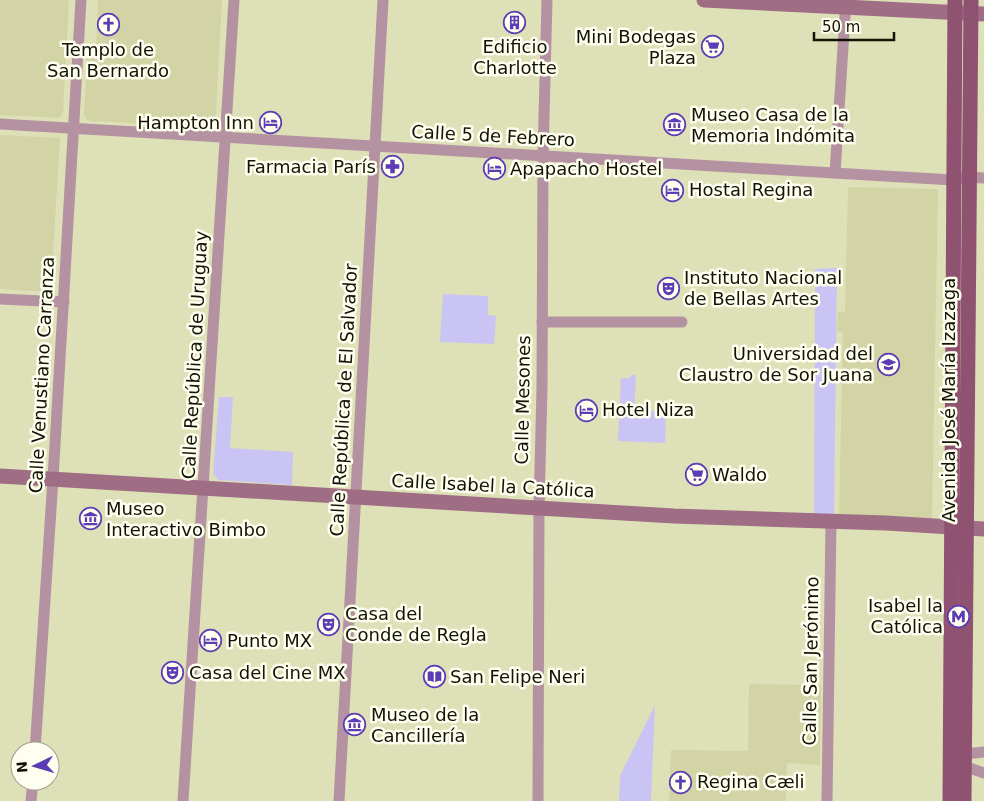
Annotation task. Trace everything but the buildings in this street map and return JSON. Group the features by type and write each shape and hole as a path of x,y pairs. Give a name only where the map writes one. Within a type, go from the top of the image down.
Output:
{"main road":[{"name":"Avenida José María Izazaga","path":"955,6 953,180 964,801"},
{"name":"Avenida José María Izazaga","path":"950,801 976,177 975,9"}],"street":[{"name":"Calle Venustiano Carranza","path":"36,741 81,0"},
{"name":"Calle República de Uruguay","path":"183,801 234,0"},
{"name":"Calle República de El Salvador","path":"339,801 383,0"},
{"name":"Calle Mesones","path":"538,801 539,508 543,156 547,0"},
{"path":"704,0 955,6 975,9"},
{"path":"835,174 845,3"},
{"name":"Calle 5 de Febrero","path":"0,124 835,174 953,180 976,177"},
{"path":"0,299 64,302"},
{"path":"542,322 682,322"},
{"name":"Calle Isabel la Católica","path":"0,476 674,516 984,529"},
{"name":"Calle San Jerónimo","path":"827,801 831,522"},
{"path":"964,760 984,752"},
{"path":"964,760 984,773"}],"shaded area":[{"path":"0,0 69,0 63,113 59,118 0,115"},
{"path":"98,0 222,0 215,128 93,122 86,119 84,114 88,50 96,50"},
{"path":"0,135 60,138 51,290 48,292 0,289"},
{"name":"Universidad del Claustro de Sor Juana","path":"848,187 938,189 932,521 839,518 843,332 837,331 838,312 845,312"},
{"path":"837,268 834,514 814,514 815,269"},
{"path":"443,294 488,296 488,315 496,316 494,344 440,342"},
{"path":"631,375 636,375 634,415 650,416 651,411 666,412 665,443 618,441 621,378 630,378"},
{"path":"219,397 233,397 230,448 293,452 292,485 218,480 213,473"},
{"path":"749,684 821,685 820,765 787,763 786,801 669,801 671,750 748,751"},
{"path":"655,705 651,801 619,801 620,776"}],"place":[{"name":"Edificio Charlotte","path":"515,22"},
{"name":"Templo de San Bernardo","path":"108,25"},
{"name":"Mini Bodegas Plaza","path":"712,47"},
{"name":"Hampton Inn","path":"270,123"},
{"name":"Museo Casa de la Memoria Indómita","path":"675,125"},
{"name":"Farmacia París","path":"392,167"},
{"name":"Apapacho Hostel","path":"494,169"},
{"name":"Hostal Regina","path":"673,190"},
{"name":"Instituto Nacional de Bellas Artes","path":"668,288"},
{"name":"Universidad del Claustro de Sor Juana","path":"889,364"},
{"name":"Hotel Niza","path":"586,410"},
{"name":"Waldo","path":"696,475"},
{"name":"Museo Interactivo Bimbo","path":"90,519"},
{"name":"Isabel la Católica","path":"959,616"},
{"name":"Casa del Conde de Regla","path":"329,624"},
{"name":"Punto MX","path":"211,641"},
{"name":"Casa del Cine MX","path":"173,673"},
{"name":"San Felipe Neri","path":"434,677"},
{"name":"Museo de la Cancillería","path":"355,725"},
{"name":"Regina Cæli","path":"681,782"}]}
